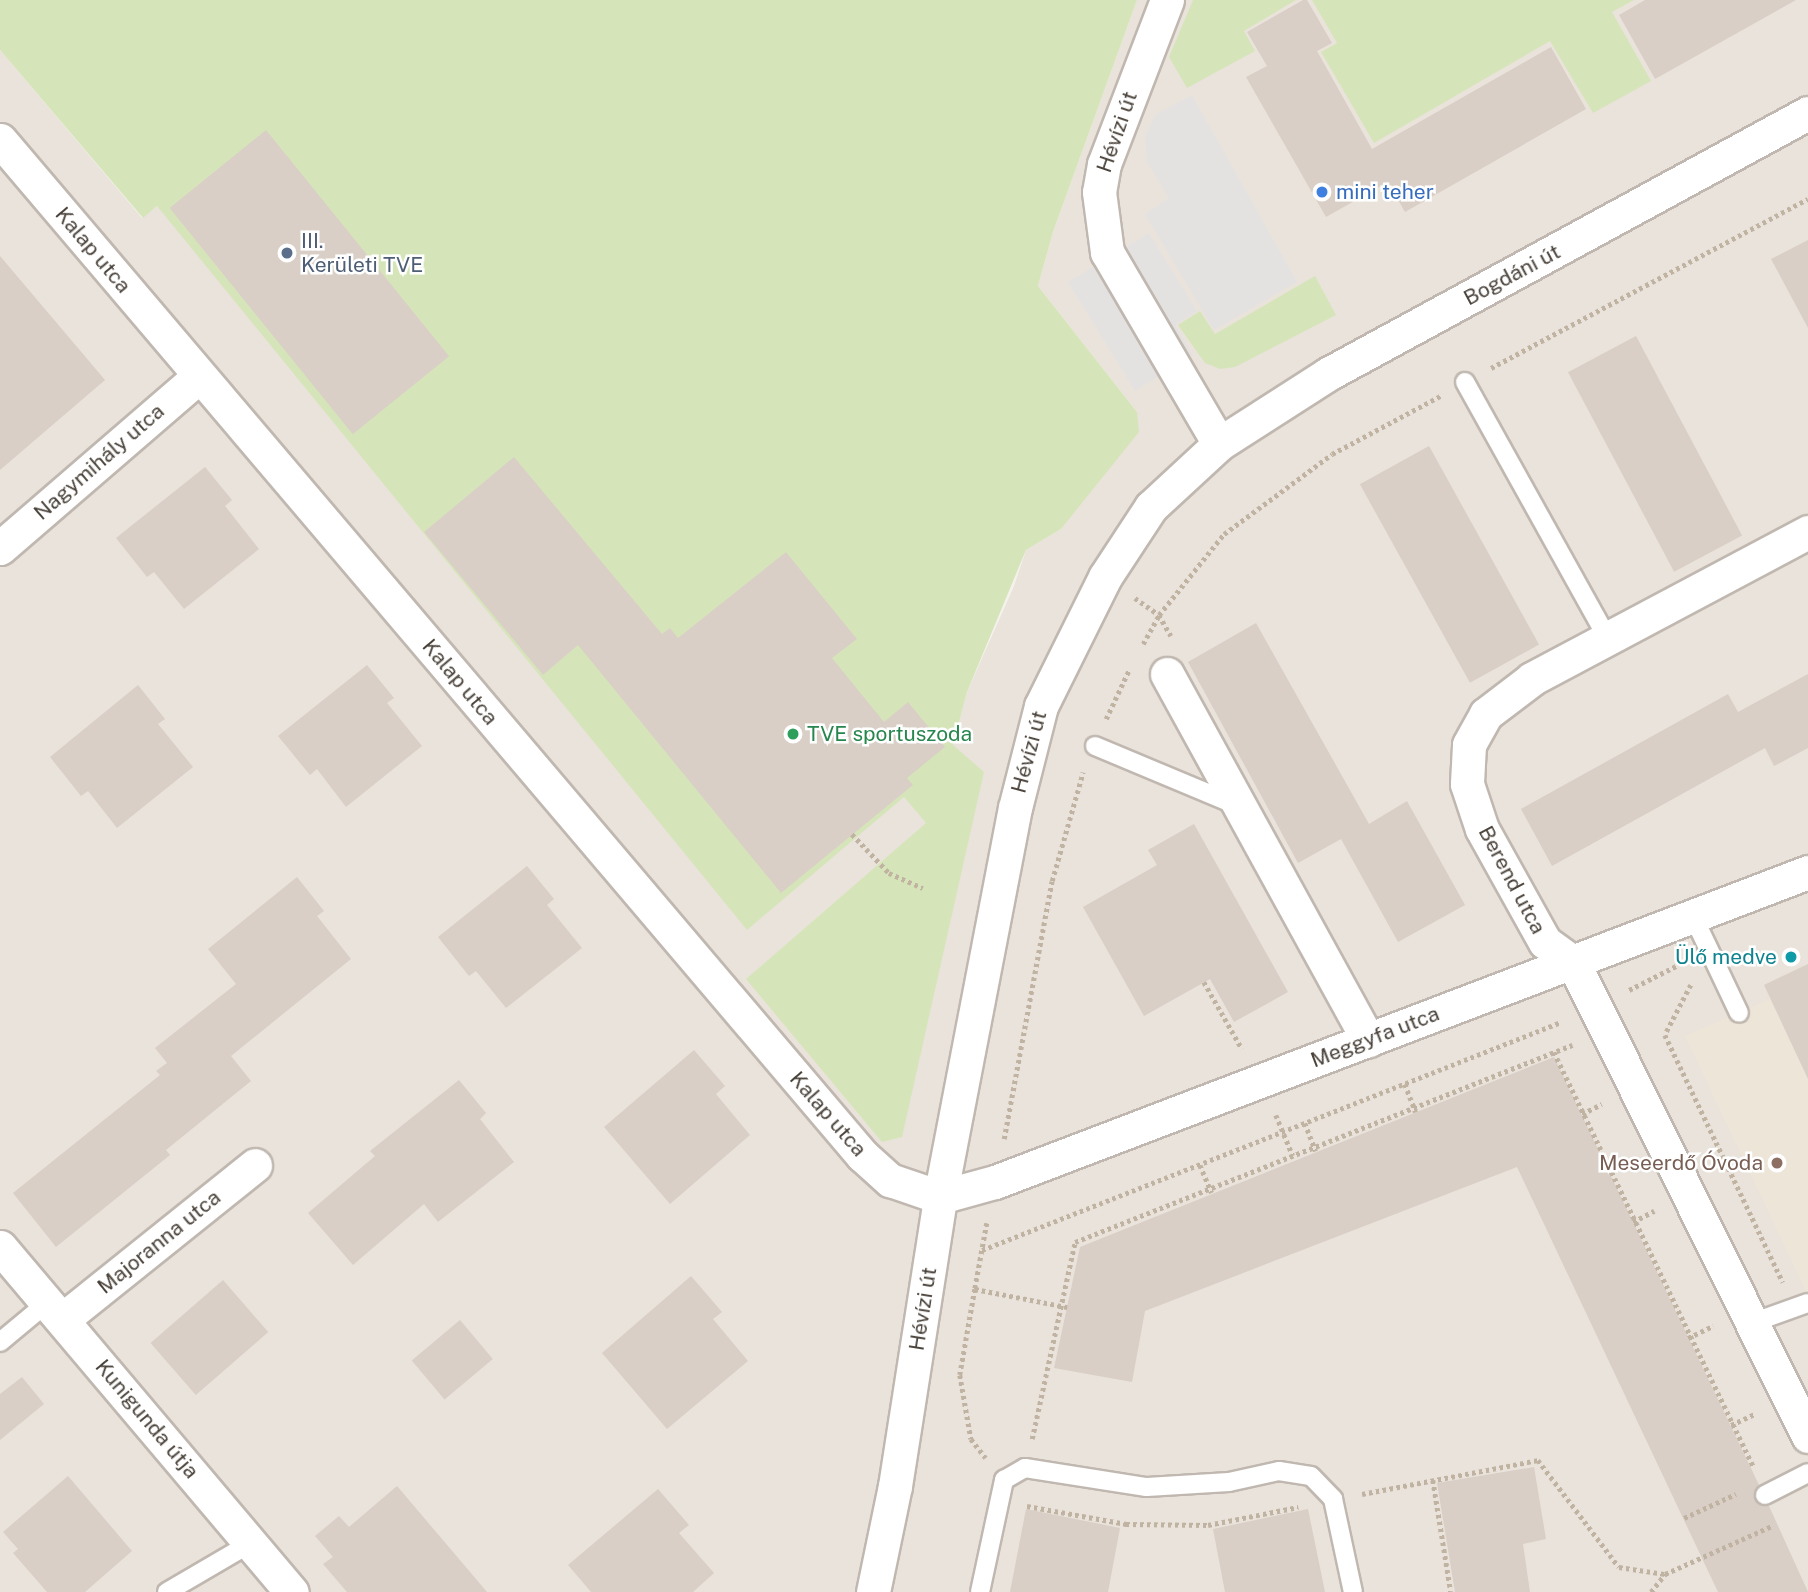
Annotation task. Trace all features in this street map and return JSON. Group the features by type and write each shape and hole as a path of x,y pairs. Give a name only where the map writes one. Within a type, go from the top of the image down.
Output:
{"street":[{"name":"Hévízi út","path":"873,1592 895,1486 940,1197 1014,808 1041,706 1105,577 1151,507 1219,444 1107,253 1099,192 1104,164 1167,0"},
{"name":"Bogdáni út","path":"1219,444 1328,374 1808,113"},
{"name":"Kalap utca","path":"0,140 862,1155 890,1180 940,1197"},
{"name":"Nagymihály utca","path":"0,548 199,376"},
{"name":"Berend utca","path":"1808,532 1532,679 1486,714 1469,745 1467,784 1482,830 1752,1324 1808,1436"},
{"path":"1167,674 1368,1040"},
{"name":"Meggyfa utca","path":"940,1197 995,1182 1808,872"},
{"name":"Majoranna utca","path":"55,1310 255,1165"},
{"name":"Kunigunda útja","path":"0,1247 292,1592"}],"lane":[{"path":"1465,382 1608,639"},
{"path":"1095,746 1239,806"},
{"path":"1693,916 1739,1013"},
{"path":"1752,1324 1802,1305"},
{"path":"0,1342 55,1310"},
{"path":"980,1592 1004,1480 1025,1468 1147,1487 1229,1482 1279,1471 1311,1476 1333,1499 1353,1592"},
{"path":"1765,1495 1808,1473"},
{"path":"167,1592 251,1543"}],"path":[{"path":"1141,647 1159,615 1224,534 1332,454 1808,199"},
{"path":"1105,577 1159,615 1186,663 1167,674"},
{"path":"1004,1480 971,1439 960,1375 1052,881 1076,789 1135,658"},
{"path":"852,834 889,873 923,888"},
{"path":"1708,951 1665,1035 1802,1305"},
{"path":"982,1250 1569,1019 1559,967"},
{"path":"1204,982 1243,1052 1255,1083"},
{"path":"1037,1418 1064,1306 1075,1242 1415,1110 1580,1042"},
{"path":"1554,1052 1755,1470"},
{"path":"1405,1083 1415,1110"},
{"path":"1305,1123 1315,1149"},
{"path":"1200,1165 1210,1191"},
{"path":"975,1289 1064,1306"},
{"path":"1019,1504 1126,1524 1208,1525 1538,1460 1619,1567 1665,1574"},
{"path":"1433,1480 1451,1592"},
{"path":"1684,1518 1739,1492"},
{"path":"1651,1592 1665,1574 1784,1520"}],"shaded area":[{"path":"1137,0 1808,0 1808,1592 0,1592 0,50 142,218 157,206 950,755 967,692 1014,586 1026,550 1061,529 1137,412 1038,286 1053,232"},
{"path":"1192,95 1297,282 1214,330 1145,214 1169,198 1147,162 1145,137 1155,115"},
{"path":"1149,233 1197,311 1175,325 1193,355 1135,391 1068,282"},
{"name":"Meseerdő Óvoda","path":"1808,964 1806,1291 1685,1036 1770,999 1764,985"}],"green space":[{"path":"0,0 1137,0 1053,232 1038,286 1137,412 1139,432 1061,529 1026,550 967,692 953,745 984,772 902,1137 882,1142 746,979 926,823 904,797 747,930 157,206 143,218 0,50"},
{"path":"1193,0 1296,0 1244,31 1255,51 1187,88 1169,57"},
{"path":"1312,0 1634,0 1612,12 1651,81 1593,113 1550,41 1374,143 1321,52 1337,43"},
{"path":"1315,276 1336,315 1235,367 1220,369 1205,363 1178,325 1200,311 1215,334"}],"building":[{"path":"1307,0 1332,43 1317,51 1372,149 1551,47 1586,109 1405,212 1388,182 1326,217 1246,77 1267,66 1247,32"},
{"path":"1645,0 1796,0 1655,79 1619,15"},
{"name":"III. Kerületi TVE","path":"266,130 449,356 353,434 170,208"},
{"path":"1808,240 1808,328 1771,259"},
{"path":"0,256 105,380 0,470"},
{"path":"1636,336 1742,536 1674,572 1568,372"},
{"path":"1429,446 1539,645 1470,683 1360,484"},
{"name":"TVE sportuszoda","path":"514,457 662,634 670,628 678,638 786,552 857,639 832,658 884,722 908,702 945,747 907,778 913,785 781,893 578,645 543,675 424,532"},
{"path":"205,467 232,500 225,506 259,549 184,609 154,572 147,577 116,538"},
{"path":"1256,623 1369,824 1407,801 1465,905 1398,942 1341,839 1298,863 1188,662"},
{"path":"367,665 394,698 387,703 422,746 346,807 317,769 310,775 278,736"},
{"path":"1808,674 1808,748 1774,766 1765,748 1552,866 1521,809 1728,694 1738,712"},
{"path":"138,685 165,719 158,724 193,767 117,828 88,791 81,796 50,757"},
{"path":"1194,824 1288,992 1234,1022 1210,979 1144,1016 1083,907 1157,865 1148,850"},
{"path":"527,866 554,899 547,905 582,948 506,1008 476,971 469,976 438,937"},
{"path":"297,877 324,911 317,916 351,959 231,1056 251,1081 166,1150 170,1155 56,1247 13,1193 160,1075 156,1071 167,1063 155,1048 236,984 208,949"},
{"path":"1808,964 1808,1079 1764,985"},
{"path":"694,1050 725,1086 716,1094 750,1135 670,1204 604,1127"},
{"path":"1554,1057 1759,1485 1754,1494 1755,1500 1759,1505 1769,1506 1808,1592 1718,1592 1517,1167 1145,1311 1132,1382 1054,1368 1080,1247"},
{"path":"459,1080 486,1113 480,1119 514,1162 438,1222 424,1204 353,1265 308,1213 375,1156 370,1151"},
{"path":"691,1276 722,1312 713,1319 748,1361 667,1429 602,1353"},
{"path":"223,1280 268,1332 196,1395 151,1343"},
{"path":"460,1320 493,1359 445,1400 412,1360"},
{"path":"22,1377 44,1404 0,1440 0,1394"},
{"path":"1534,1467 1546,1539 1523,1544 1530,1592 1455,1592 1437,1483"},
{"path":"68,1476 132,1551 85,1592 47,1592 13,1553 18,1549 3,1532"},
{"path":"397,1486 487,1592 347,1592 323,1564 333,1557 315,1536 339,1516 349,1527"},
{"path":"658,1489 689,1525 679,1533 714,1573 693,1592 591,1592 568,1565"},
{"path":"1026,1509 1120,1528 1108,1592 1010,1592"},
{"path":"1308,1509 1325,1592 1225,1592 1213,1529"}],"place":[{"name":"mini teher","path":"1322,192"},
{"name":"III. Kerületi TVE","path":"287,253"},
{"name":"TVE sportuszoda","path":"793,734"},
{"name":"Ülő medve","path":"1791,957"},
{"name":"Meseerdő Óvoda","path":"1777,1163"}]}
